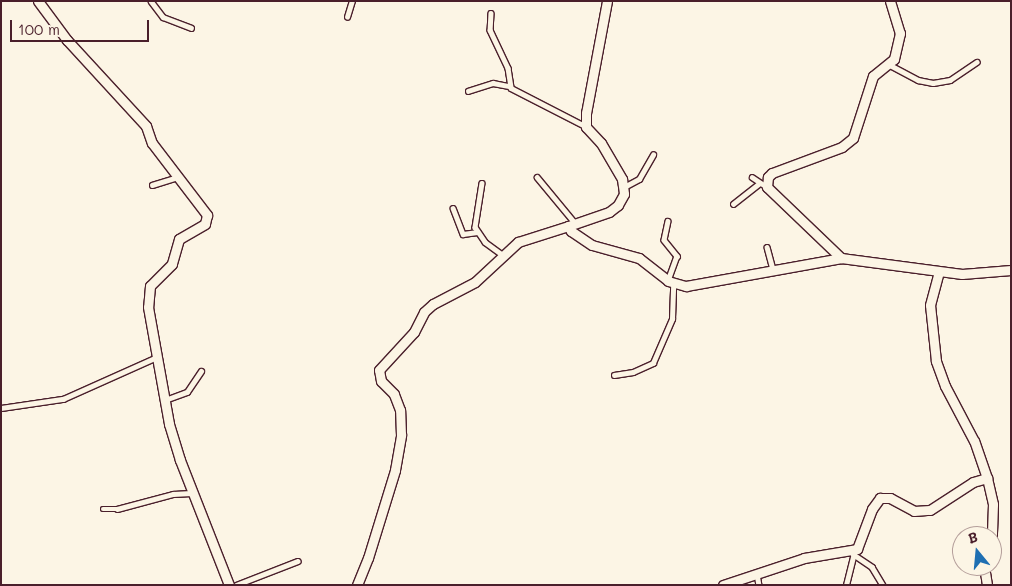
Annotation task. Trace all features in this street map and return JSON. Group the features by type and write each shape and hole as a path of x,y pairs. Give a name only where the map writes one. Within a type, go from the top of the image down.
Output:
{"street":[{"path":"38,1 67,40 146,126 152,142 204,208 208,220 179,239 172,264 150,286 148,307 165,400 190,493 229,585"},
{"path":"357,585 368,558 395,470 401,435 400,410 394,394 381,381 379,370 414,332 424,312 433,304 476,282 518,242 609,212 618,205 624,187 601,143 586,127 586,113 607,1"},
{"path":"842,258 763,186 772,174 848,143 856,132 873,76 890,65 900,33 890,1"},
{"path":"572,225 592,245 639,258 670,282 686,286 774,272 842,258 962,274 1011,270"},
{"path":"939,272 930,304 936,361 945,386 974,441 987,478 993,504 992,526"},
{"path":"723,585 756,572 804,558 855,552 872,509 880,498 890,498 914,511 930,510 973,482 987,478"}],"lane":[{"path":"152,1 162,16 191,28"},
{"path":"347,17 352,9 352,1"},
{"path":"491,13 490,30 508,68 510,86"},
{"path":"890,65 918,80 933,83 950,80 977,62"},
{"path":"468,91 493,83 510,86 586,127"},
{"path":"624,187 639,179 653,155"},
{"path":"152,185 179,176"},
{"path":"537,177 572,225"},
{"path":"734,204 763,186 752,177"},
{"path":"482,183 475,222 477,232 503,255"},
{"path":"453,208 463,234 477,232"},
{"path":"614,375 632,372 653,363 672,319 670,282 677,256 664,240 668,221"},
{"path":"768,247 774,272"},
{"path":"1,408 63,399 158,356"},
{"path":"165,400 187,392 201,371"},
{"path":"103,509 117,509 173,494 190,493"},
{"path":"846,585 855,552 872,567 883,585"},
{"path":"236,585 298,561"},
{"path":"756,572 759,585"}]}
